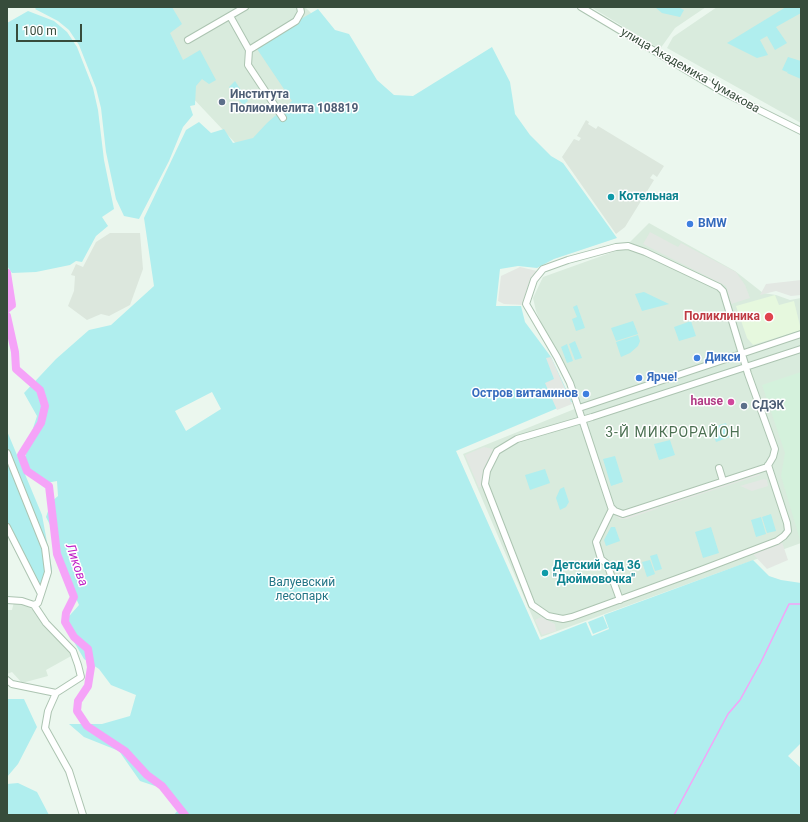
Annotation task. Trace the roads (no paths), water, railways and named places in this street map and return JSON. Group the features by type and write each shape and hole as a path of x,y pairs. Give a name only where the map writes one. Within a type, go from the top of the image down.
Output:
{"street":[{"path":"188,40 245,7"},
{"path":"249,50 296,21 301,12 300,7"},
{"name":"улица Академика Чумакова","path":"581,7 729,95 801,131"},
{"path":"230,16 249,50 248,65 283,118"},
{"path":"612,509 620,513 629,513 768,465 773,457 774,444 746,367 722,291 719,287 642,250 623,246 552,265 543,269 534,280 526,300 527,307 558,357 570,382 612,509 596,542 601,560 607,564 620,600"},
{"path":"579,408 801,334"},
{"path":"768,465 787,523 788,531 784,536 755,550 572,617 560,619 542,613 532,605 485,489 485,479 489,464 497,451 505,444 542,430 583,420 801,349"},
{"path":"7,453 45,548 48,572 38,603 34,605"},
{"path":"719,468 724,481"},
{"path":"7,526 41,594"},
{"path":"7,600 34,605 46,623 73,651 78,665 81,677 56,693 48,712 45,728 70,772 83,815"},
{"path":"7,680 12,684 56,693"}],"waterway":[{"name":"Ликова","path":"7,273 12,305 7,309"},
{"name":"Ликова","path":"7,316 15,352 16,369 40,390 45,406 41,423 21,455 27,471 49,486 57,554 74,597 66,613 65,622 74,637 88,649 91,667 88,686 78,701 77,711 87,726 125,751 147,775 162,786 185,815"},
{"path":"674,815 728,714 740,700 761,662 789,604 801,604"}],"place":[{"name":"Института Полиомиелита 108819","path":"222,102"},
{"name":"Котельная","path":"611,197"},
{"name":"BMW","path":"690,224"},
{"name":"Поликлиника","path":"769,317"},
{"name":"Дикси","path":"697,358"},
{"name":"Ярче!","path":"639,378"},
{"name":"Остров витаминов","path":"586,394"},
{"name":"hause","path":"731,402"},
{"name":"СДЭК","path":"744,406"},
{"name":"Детский сад 36 \"Дюймовочка\"","path":"545,573"}],"district":[{"name":"3-Й МИКРОРАЙОН","path":"673,433"}],"park label":[{"name":"Валуевский лесопарк","path":"302,590"}]}
